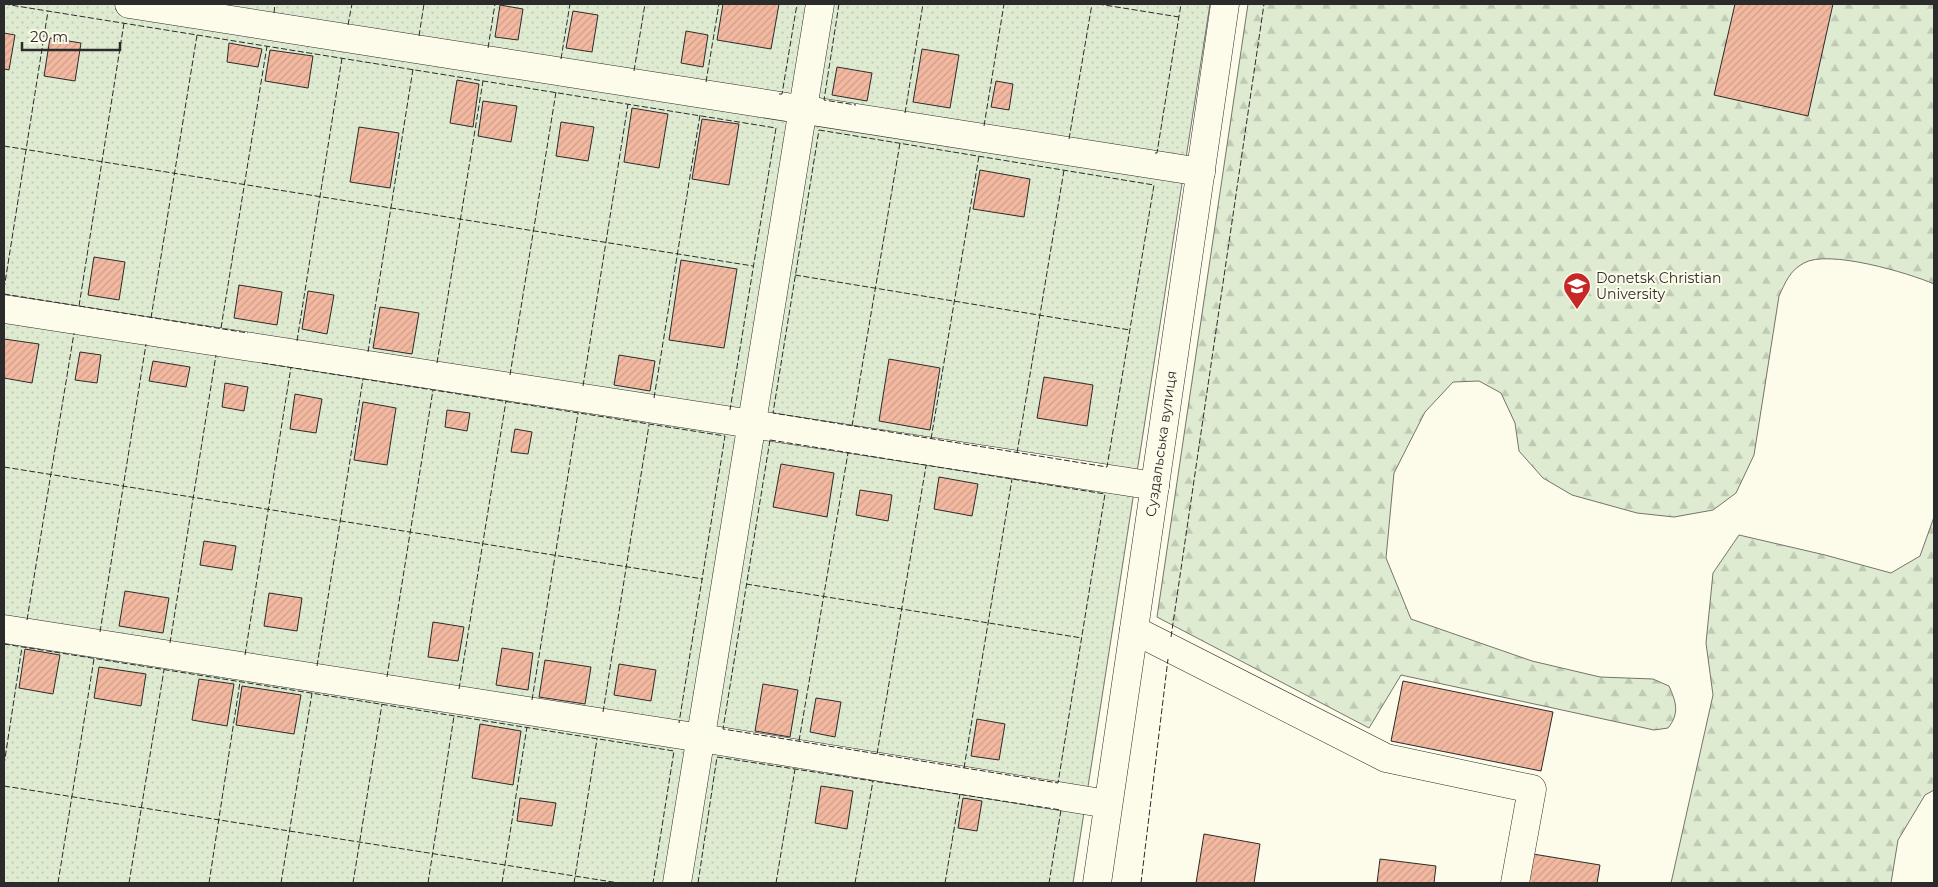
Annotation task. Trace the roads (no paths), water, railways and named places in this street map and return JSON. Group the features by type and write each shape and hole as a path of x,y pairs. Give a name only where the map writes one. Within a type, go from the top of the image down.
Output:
{"street":[{"path":"129,4 1201,172"},
{"path":"677,883 820,4"},
{"name":"Суздальська вулиця","path":"1097,883 1225,4"},
{"path":"4,309 1154,486"},
{"path":"4,629 1108,804"},
{"path":"1134,630 1386,758 1532,789 1515,883"}],"place":[{"name":"Donetsk Christian University","path":"1577,310"}]}
